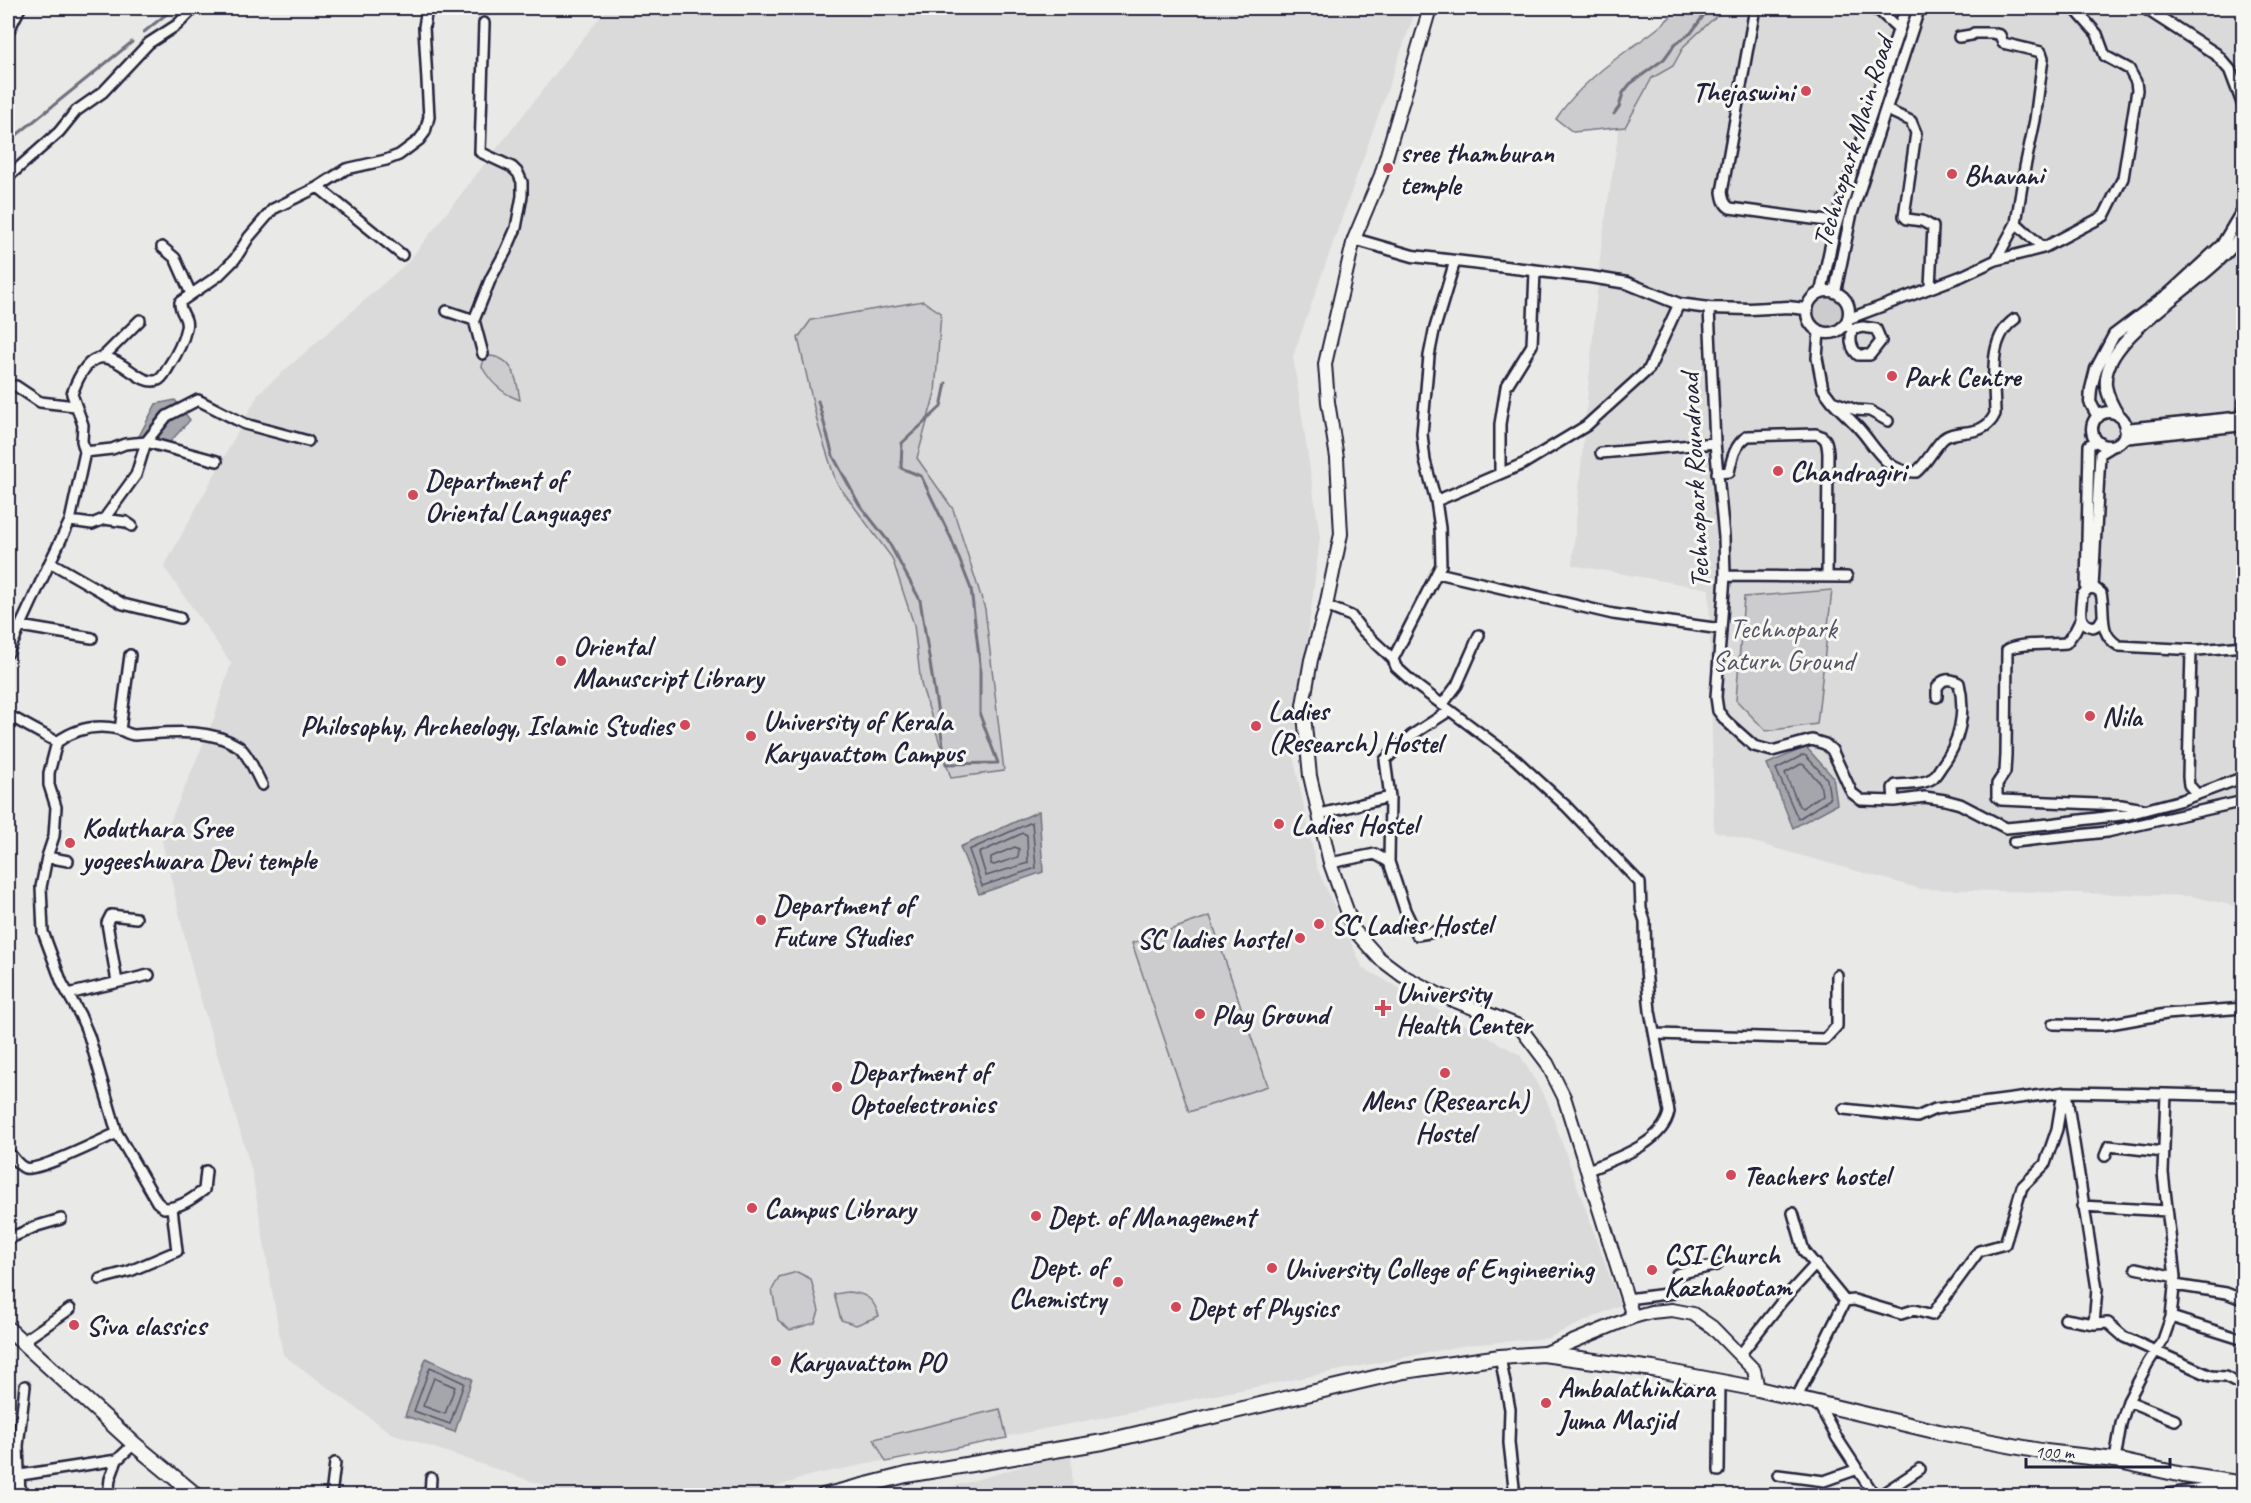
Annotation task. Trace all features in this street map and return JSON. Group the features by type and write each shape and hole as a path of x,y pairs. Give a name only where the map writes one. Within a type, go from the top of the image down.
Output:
{"main road":[{"path":"1430,8 1381,175 1354,239 1325,364 1328,402 1337,458 1341,534 1326,606 1311,660 1303,705 1311,776 1330,863 1354,930 1379,958 1403,976 1440,995 1519,1026 1547,1063 1564,1097 1633,1317"},
{"path":"1544,1354 1633,1317 1672,1310 1693,1314 1712,1327 1754,1370 1758,1389"},
{"path":"8,1329 134,1444 197,1496"},
{"path":"823,1496 906,1475 1096,1443 1404,1371 1500,1357 1544,1354 1653,1369 1758,1389 1939,1432 2046,1452 2115,1460 2183,1475 2242,1484"}],"street":[{"path":"8,32 20,8"},
{"path":"8,177 59,132 76,111 103,92 149,43 177,26 194,8"},
{"path":"103,357 114,360 144,379 155,382 160,379 180,350 187,324 187,319 179,306 180,302 218,276 235,259 249,237 273,209 318,187 346,169 375,164 399,155 419,140 425,132 429,117 424,27 427,8"},
{"path":"1755,8 1722,192 1723,199 1730,208 1834,222 1834,231"},
{"path":"1863,8 1878,10 1899,29"},
{"name":"Technopark Main Road","path":"1888,65 1907,8"},
{"name":"Technopark Main Road","path":"1821,292 1834,231 1907,8"},
{"name":"Technopark Main Road","path":"1834,292 1851,215 1919,8"},
{"path":"1354,239 1413,256 1627,283 1679,304 1708,308 1788,307 1806,309 1810,325 1819,332 1833,333 1930,287 1962,276 1996,260 2043,248 2104,216 2123,178 2136,98 2136,82 2129,69 2105,56 2097,34 2074,8"},
{"path":"2145,8 2216,54 2230,70 2244,107"},
{"path":"2154,8 2221,50 2244,88"},
{"path":"483,354 474,320 491,278 516,228 522,196 522,182 518,173 512,167 480,152 478,146 484,22"},
{"path":"1959,37 1974,33 2000,35 2003,44 2041,52 2043,58 2035,120 2016,223 1996,260"},
{"path":"1887,110 1911,121 1915,128 1904,216 1933,227 1930,287"},
{"path":"318,187 402,255"},
{"path":"2098,417 2090,402 2091,390 2096,369 2114,335 2171,292 2222,245 2244,208"},
{"path":"2016,223 2043,248"},
{"path":"2124,434 2106,385 2110,364 2119,347 2140,326 2204,275 2232,246 2244,229"},
{"path":"162,247 176,258 191,294"},
{"path":"1394,659 1441,565 1436,501 1425,461 1422,434 1434,331 1455,261"},
{"path":"1500,473 1500,424 1506,387 1532,345 1535,271"},
{"name":"Technopark Main Road","path":"1806,309 1810,299 1821,292 1834,292 1845,300 1849,308 1848,324"},
{"path":"1436,501 1523,464 1586,426 1649,369 1679,304"},
{"name":"Technopark Roundroad","path":"1708,308 1717,473 1723,515 1725,576 1716,697 1718,711 1732,728 1754,746 1772,751 1812,740 1825,744 1832,750 1852,793 1862,800 1894,801 1925,796 1960,804 2006,828 2111,816 2182,800 2244,777"},
{"path":"447,311 474,320"},
{"path":"1819,332 1817,358 1823,389 1886,463 1901,470 1916,472 1944,438 1977,431 1994,419 1995,351 1998,338 2005,327 2015,319"},
{"path":"8,653 70,521 85,452 82,441 83,425 72,394 76,381 94,360 103,357 140,320"},
{"path":"16,386 40,402 75,406"},
{"path":"104,519 136,475 146,442 167,416 198,399 245,424 308,441"},
{"path":"1832,400 1856,410 1870,411 1888,421"},
{"path":"2090,589 2100,454 2113,446 2124,434 2243,418 2244,401"},
{"path":"2113,446 2104,446 2097,441 2092,426 2098,417 2106,413 2119,416"},
{"path":"2124,434 2244,425"},
{"path":"1717,473 1729,472 1737,447 1748,436 1816,434 1827,440 1827,577"},
{"path":"2090,589 2089,451 2090,445 2097,441"},
{"path":"85,452 146,442 216,461"},
{"path":"1601,453 1715,443"},
{"path":"70,521 92,524 104,519 126,522 132,526"},
{"path":"50,562 123,604 180,618"},
{"path":"1438,573 1613,614 1721,628"},
{"path":"1725,576 1847,577"},
{"path":"2143,809 2121,805 2001,800 1998,797 1997,784 2005,772 2007,650 2010,647 2066,643 2081,619 2082,595 2090,589 2098,590 2102,596 2102,619 2108,637 2119,646 2191,650 2244,646"},
{"path":"1326,606 1351,616 1361,629 1394,659 1396,667 1516,760 1566,806 1640,883 1641,909 1645,921 1650,1011 1669,1112 1667,1122 1651,1138 1636,1148 1588,1170"},
{"path":"2081,619 2085,625 2092,627 2098,626 2102,619"},
{"path":"20,626 92,638"},
{"path":"1452,929 1417,935 1405,910 1389,862 1390,796 1385,760 1446,708 1479,635"},
{"path":"2191,650 2188,777 2189,784 2196,793"},
{"path":"120,730 130,655"},
{"path":"1894,801 1893,788 1896,785 1918,783 1933,777 1949,757 1957,739 1963,707 1959,683 1949,679 1944,680 1937,688 1937,696"},
{"path":"8,715 57,742"},
{"path":"206,1171 204,1190 194,1198 172,1208 164,1208 157,1202 117,1133 89,1036 58,974 43,932 42,887 47,857 54,836 56,807 49,785 49,773 57,742 76,730 96,727 120,730 131,735 173,732 226,740 241,748 262,785"},
{"path":"1320,814 1390,796"},
{"path":"2014,842 2107,832 2244,801"},
{"path":"1330,863 1375,854 1389,862"},
{"path":"47,857 68,861"},
{"path":"117,982 107,923 111,915 135,918"},
{"path":"68,994 149,975"},
{"path":"1656,1034 1826,1039 1837,1026 1837,975"},
{"path":"2053,1024 2104,1025 2166,1014 2244,1008"},
{"path":"2066,1092 2097,1289 2094,1324"},
{"path":"1845,1301 1854,1300 1901,1314 1914,1310 1932,1316 1979,1251 2005,1244 2022,1187 2045,1164 2057,1129 2062,1098 2066,1092"},
{"path":"1844,1109 1917,1117 1935,1108 2066,1092 2244,1096"},
{"path":"2115,1460 2121,1424 2128,1401 2163,1340 2171,1317 2175,1281 2163,1173 2166,1094"},
{"path":"8,1157 11,1155 26,1168 32,1168 117,1133"},
{"path":"2105,1156 2109,1146 2164,1152"},
{"path":"2083,1206 2167,1211"},
{"path":"100,1279 130,1271 177,1251 172,1208"},
{"path":"1793,1213 1804,1251 1845,1301"},
{"path":"8,1239 61,1219"},
{"path":"1740,1355 1783,1300 1816,1264"},
{"path":"1627,1299 1674,1293 1677,1274 1717,1265"},
{"path":"2136,1268 2244,1300"},
{"path":"1796,1399 1845,1301"},
{"path":"22,1342 70,1309"},
{"path":"2171,1317 2244,1340"},
{"path":"2065,1319 2094,1324 2108,1323 2124,1337 2211,1376 2222,1377 2237,1383"},
{"path":"1500,1357 1510,1409 1509,1443 1515,1496"},
{"path":"1719,1471 1720,1382"},
{"path":"20,1496 18,1446 25,1386"},
{"path":"2128,1401 2175,1420"},
{"path":"1818,1403 1836,1438 1877,1496 1920,1469"},
{"path":"108,1496 110,1479 117,1460 134,1444"},
{"path":"8,1477 117,1460"},
{"path":"331,1496 335,1463"},
{"path":"1778,1475 1824,1481 1858,1469"},
{"path":"430,1496 431,1479"},
{"path":"2155,1496 2242,1484"}],"shaded area":[{"name":"University of Kerala Karyavattom Campus","path":"607,8 1416,9 1293,356 1320,537 1293,755 1317,868 1363,968 1520,1055 1547,1101 1620,1305 1548,1338 1467,1345 812,1475 751,1495 572,1495 391,1433 283,1355 252,1172 194,976 162,841 214,718 231,663 164,567 259,393 408,262"},
{"path":"1707,8 2243,8 2243,908 2191,896 1921,889 1714,831 1709,589 1572,565 1601,248 1627,76"},
{"path":"1071,1452 1073,1495 921,1496"}],"green space":[{"path":"1678,8 1725,8 1684,46 1673,66 1652,78 1625,127 1573,132 1556,119 1570,100 1588,82 1660,27"},
{"path":"1827,295 1839,300 1844,312 1839,324 1827,329 1815,324 1810,312 1815,300"},
{"path":"923,301 941,313 935,393 917,458 953,509 985,609 1004,771 951,778 921,684 914,625 892,558 836,482 818,425 798,338 811,320"},
{"path":"490,356 504,361 513,371 520,400 502,391 485,373 482,367 484,357"},
{"name":"Technopark Saturn Ground","path":"1832,590 1817,724 1766,731 1736,700 1744,597"},
{"name":"Play Ground","path":"1210,916 1268,1086 1189,1112 1132,943"},
{"path":"797,1272 811,1279 819,1311 815,1323 790,1330 778,1320 772,1290 779,1277"},
{"path":"848,1292 860,1294 872,1301 879,1316 856,1325 841,1320 834,1294"},
{"path":"1000,1409 1007,1438 886,1462 874,1439"}],"water":[{"path":"175,400 190,420 169,443 157,452 137,440 156,404"},
{"path":"1806,747 1833,777 1837,804 1793,828 1767,764"},
{"path":"1039,811 1043,872 979,894 960,847"},
{"path":"426,1358 472,1379 455,1432 405,1416"}],"waterway":[{"path":"144,32 174,8"},
{"path":"1614,114 1619,107 1623,93 1630,84 1664,59 1675,44 1691,33 1709,8"},
{"path":"8,142 132,42"},
{"path":"818,401 833,456 859,504 888,541 920,600 946,764 998,763 980,715 980,664 971,589 951,538 921,476 901,468 902,443 941,407 946,383"}],"place":[{"name":"Thejaswini","path":"1806,91"},
{"name":"sree thamburan temple","path":"1388,168"},
{"name":"Bhavani","path":"1952,174"},
{"name":"Park Centre","path":"1892,376"},
{"name":"Chandragiri","path":"1778,471"},
{"name":"Department of Oriental Languages","path":"413,495"},
{"name":"Oriental Manuscript Library","path":"561,661"},
{"name":"Nila","path":"2090,716"},
{"name":"Philosophy, Archeology, Islamic Studies","path":"685,725"},
{"name":"Ladies (Research) Hostel","path":"1256,726"},
{"name":"University of Kerala Karyavattom Campus","path":"751,736"},
{"name":"Ladies Hostel","path":"1279,824"},
{"name":"Koduthara Sree yogeeshwara Devi temple","path":"70,843"},
{"name":"Department of Future Studies","path":"761,920"},
{"name":"SC Ladies Hostel","path":"1319,924"},
{"name":"SC ladies hostel","path":"1300,938"},
{"name":"University Health Center","path":"1383,1008"},
{"name":"Play Ground","path":"1200,1014"},
{"name":"Mens (Research) Hostel","path":"1445,1073"},
{"name":"Department of Optoelectronics","path":"837,1087"},
{"name":"Teachers hostel","path":"1731,1175"},
{"name":"Campus Library","path":"752,1208"},
{"name":"Dept. of Management","path":"1036,1216"},
{"name":"University College of Engineering","path":"1272,1268"},
{"name":"CSI Church Kazhakootam","path":"1652,1270"},
{"name":"Dept. of Chemistry","path":"1118,1282"},
{"name":"Dept of Physics","path":"1176,1307"},
{"name":"Siva classics","path":"74,1325"},
{"name":"Karyavattom PO","path":"776,1361"},
{"name":"Ambalathinkara Juma Masjid","path":"1546,1403"}]}
